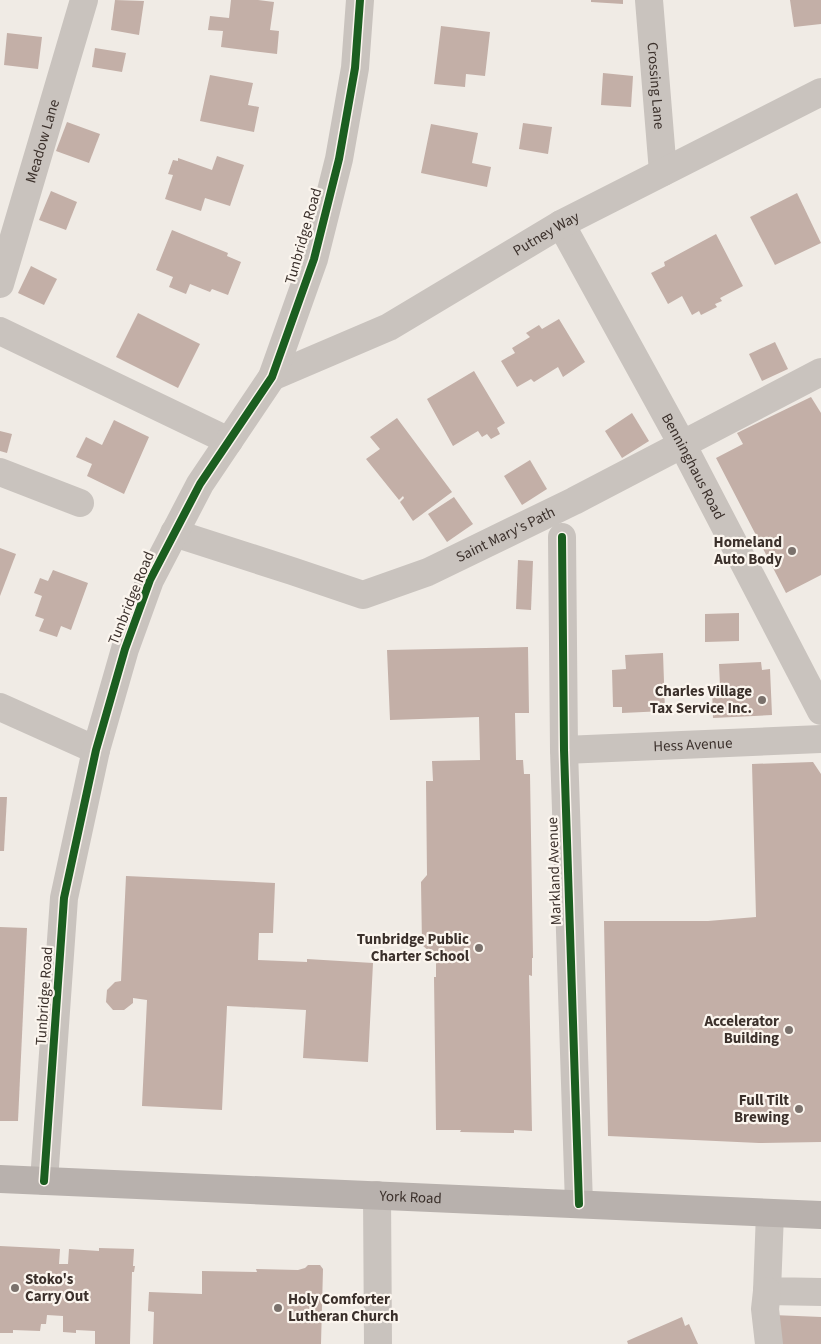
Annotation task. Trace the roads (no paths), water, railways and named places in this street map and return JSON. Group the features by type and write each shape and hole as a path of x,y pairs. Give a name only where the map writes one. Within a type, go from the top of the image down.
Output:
{"main road":[{"name":"York Road","path":"0,1179 821,1216"}],"street":[{"name":"Meadow Lane","path":"0,284 84,0"},
{"name":"Tunbridge Road","path":"44,1181 64,898 96,750 125,649 150,580 200,484 272,377 314,259 339,158 355,68 360,0"},
{"name":"Crossing Lane","path":"649,0 663,172"},
{"name":"Putney Way","path":"272,377 389,327 561,224 821,92"},
{"name":"Benninghaus Road","path":"561,224 682,444 821,711"},
{"path":"0,330 228,441"},
{"name":"Saint Mary's Path","path":"174,533 362,595 428,572 574,501 821,372"},
{"path":"0,472 80,504"},
{"name":"Markland Avenue","path":"562,537 564,750 579,1204"},
{"path":"0,707 96,750"},
{"name":"Hess Avenue","path":"564,750 821,739"},
{"path":"377,1196 378,1344"},
{"path":"769,1344 765,1309 770,1213"},
{"path":"767,1291 821,1292"}],"place":[{"name":"Homeland Auto Body","path":"792,551"},
{"name":"Charles Village Tax Service Inc.","path":"762,700"},
{"name":"Tunbridge Public Charter School","path":"479,948"},
{"name":"Accelerator Building","path":"789,1030"},
{"name":"Full Tilt Brewing","path":"799,1109"},
{"name":"Stoko's Carry Out","path":"15,1288"},
{"name":"Holy Comforter Lutheran Church","path":"278,1308"}]}
